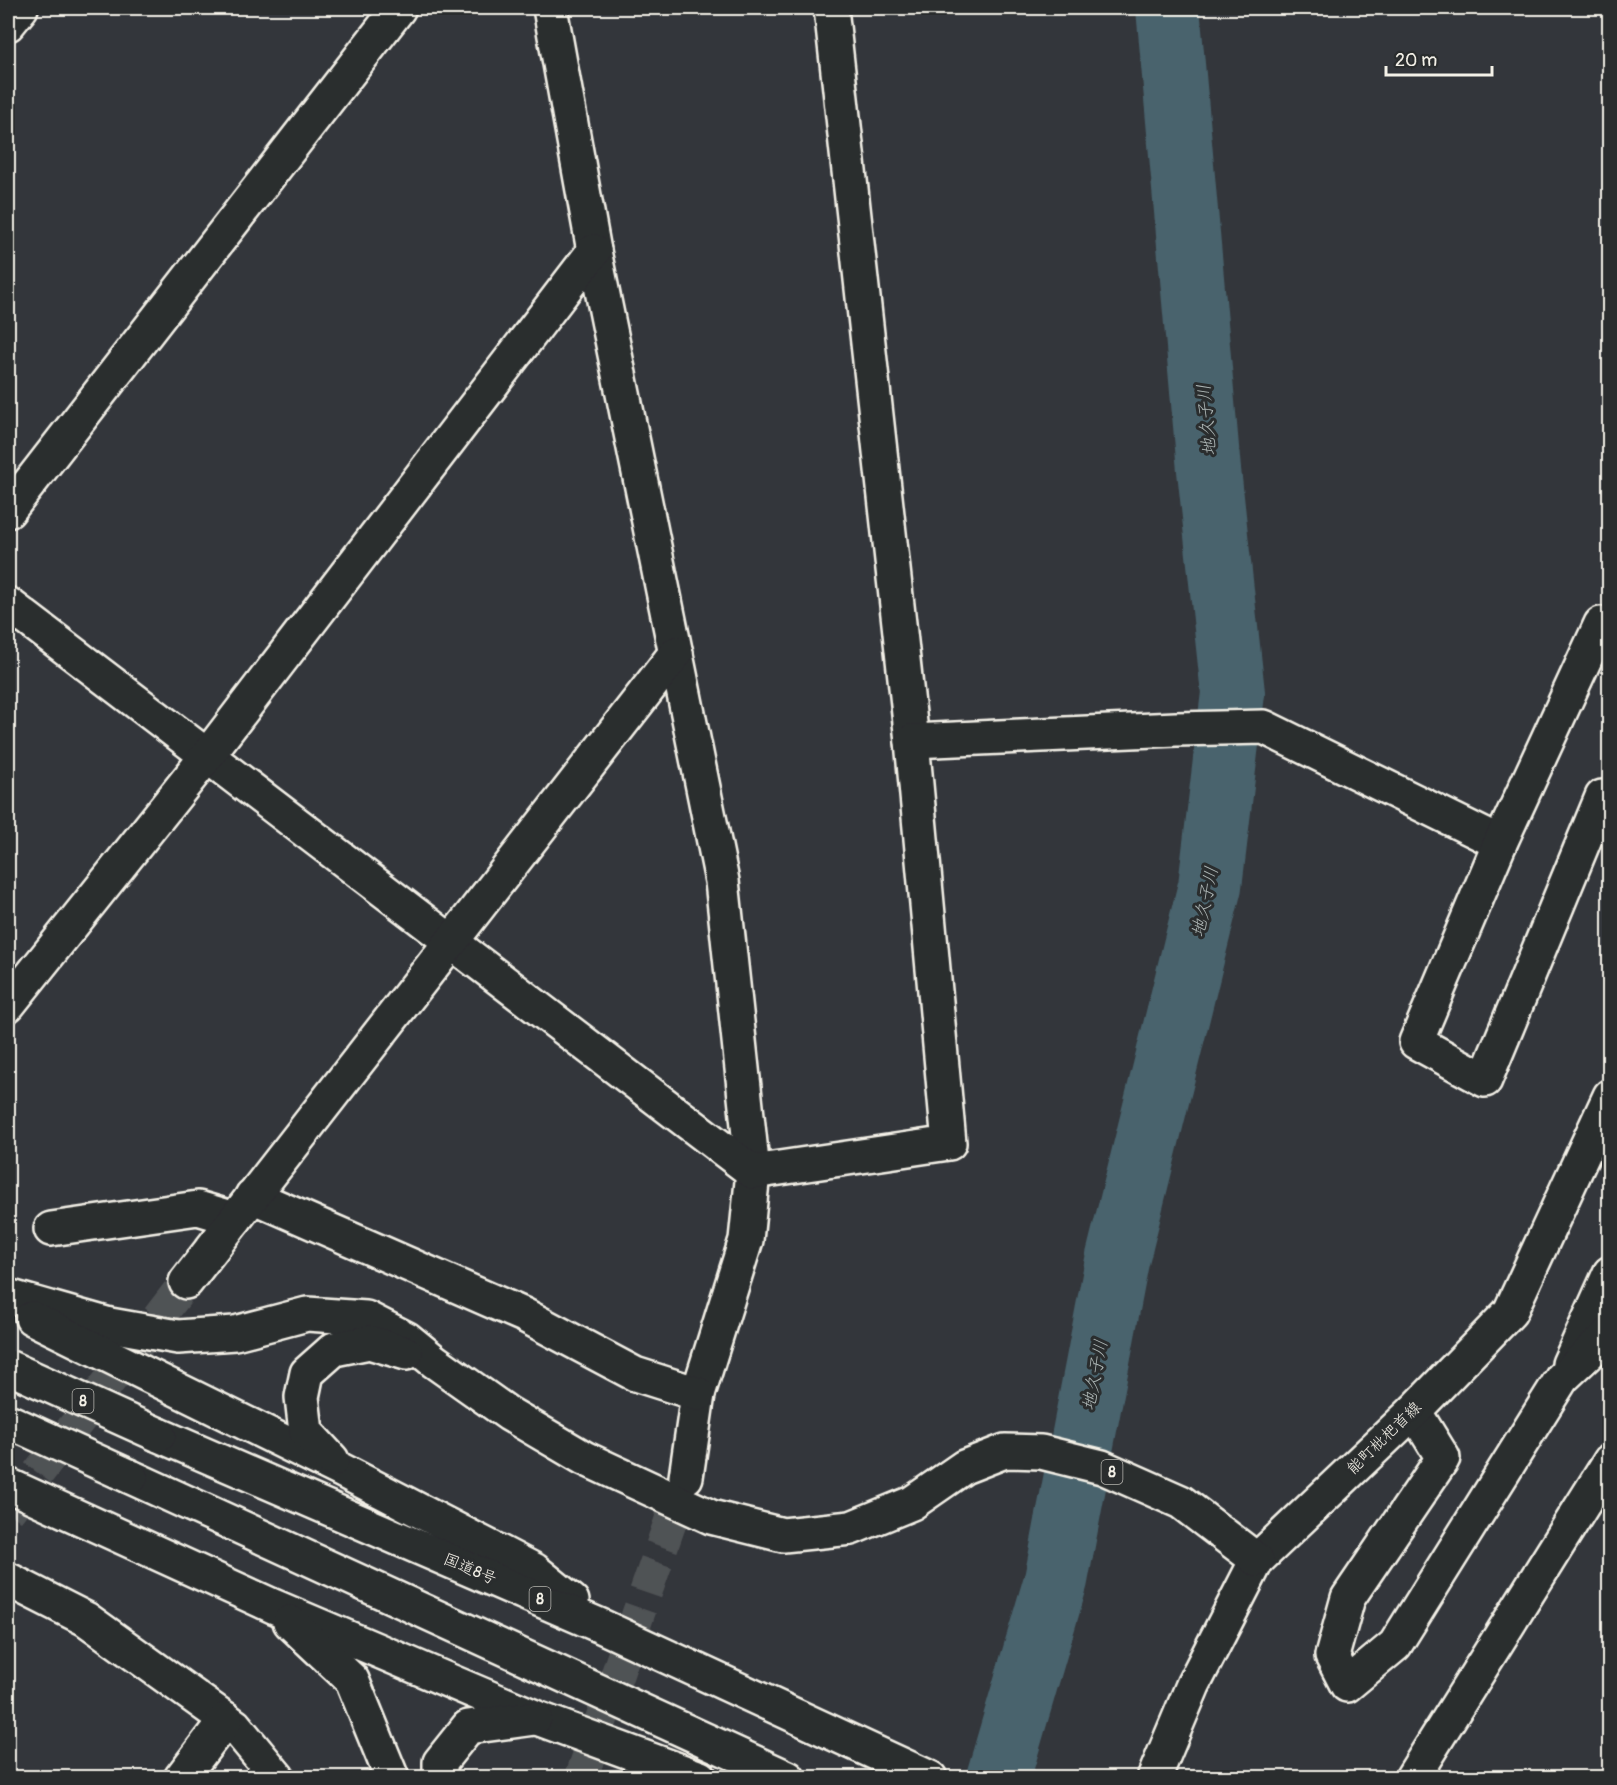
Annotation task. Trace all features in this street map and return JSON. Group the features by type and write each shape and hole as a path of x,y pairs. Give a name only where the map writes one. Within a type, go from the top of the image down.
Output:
{"main road":[{"path":"8,24 21,8"},
{"path":"8,511 399,8"},
{"path":"550,8 594,251 722,881 753,1172 746,1240 698,1394 686,1477"},
{"path":"8,604 753,1172 949,1143 912,741 831,8"},
{"path":"8,1005 207,756 594,251"},
{"path":"1601,624 1500,843 1416,1042 1485,1080 1602,797 1610,799"},
{"path":"186,1282 676,653"},
{"path":"912,741 1264,727 1500,843"},
{"name":"能町枇杷首線","path":"1154,1778 1193,1685 1257,1560 1414,1411 1510,1312 1610,1096"},
{"path":"51,1229 198,1208 244,1207 524,1315 634,1374 698,1394"},
{"path":"1414,1411 1443,1458 1348,1598 1332,1656 1347,1686 1395,1644 1562,1378 1610,1273"},
{"name":"8","path":"8,1296 110,1325 178,1337 236,1333 307,1314 366,1318 407,1339 509,1414 584,1458 711,1517 783,1535 851,1528 912,1503 964,1467 1005,1451 1041,1452 1102,1467 1181,1502 1257,1560"},
{"name":"8","path":"8,1306 341,1470 534,1570 601,1626"},
{"path":"1562,1378 1610,1333"},
{"name":"8","path":"341,1470 306,1432 302,1397 307,1373 334,1349 369,1342 434,1361"},
{"name":"国道8号","path":"8,1367 159,1435 601,1626 924,1774"},
{"path":"8,1421 788,1778"},
{"path":"1412,1778 1610,1461"},
{"path":"8,1485 273,1606 537,1718 700,1778"},
{"path":"8,1583 9,1580 86,1619 226,1719 235,1726 278,1778"},
{"path":"273,1606 352,1680 392,1778"},
{"path":"440,1778 440,1762 468,1727 537,1718"},
{"path":"181,1778 226,1719"}],"waterway":[{"name":"地久子川","path":"998,1778 1056,1580 1117,1261 1210,886 1233,693 1209,470 1168,8"}],"tunnel":[{"path":"8,1512 186,1282"},
{"path":"581,1778 686,1477"}]}
